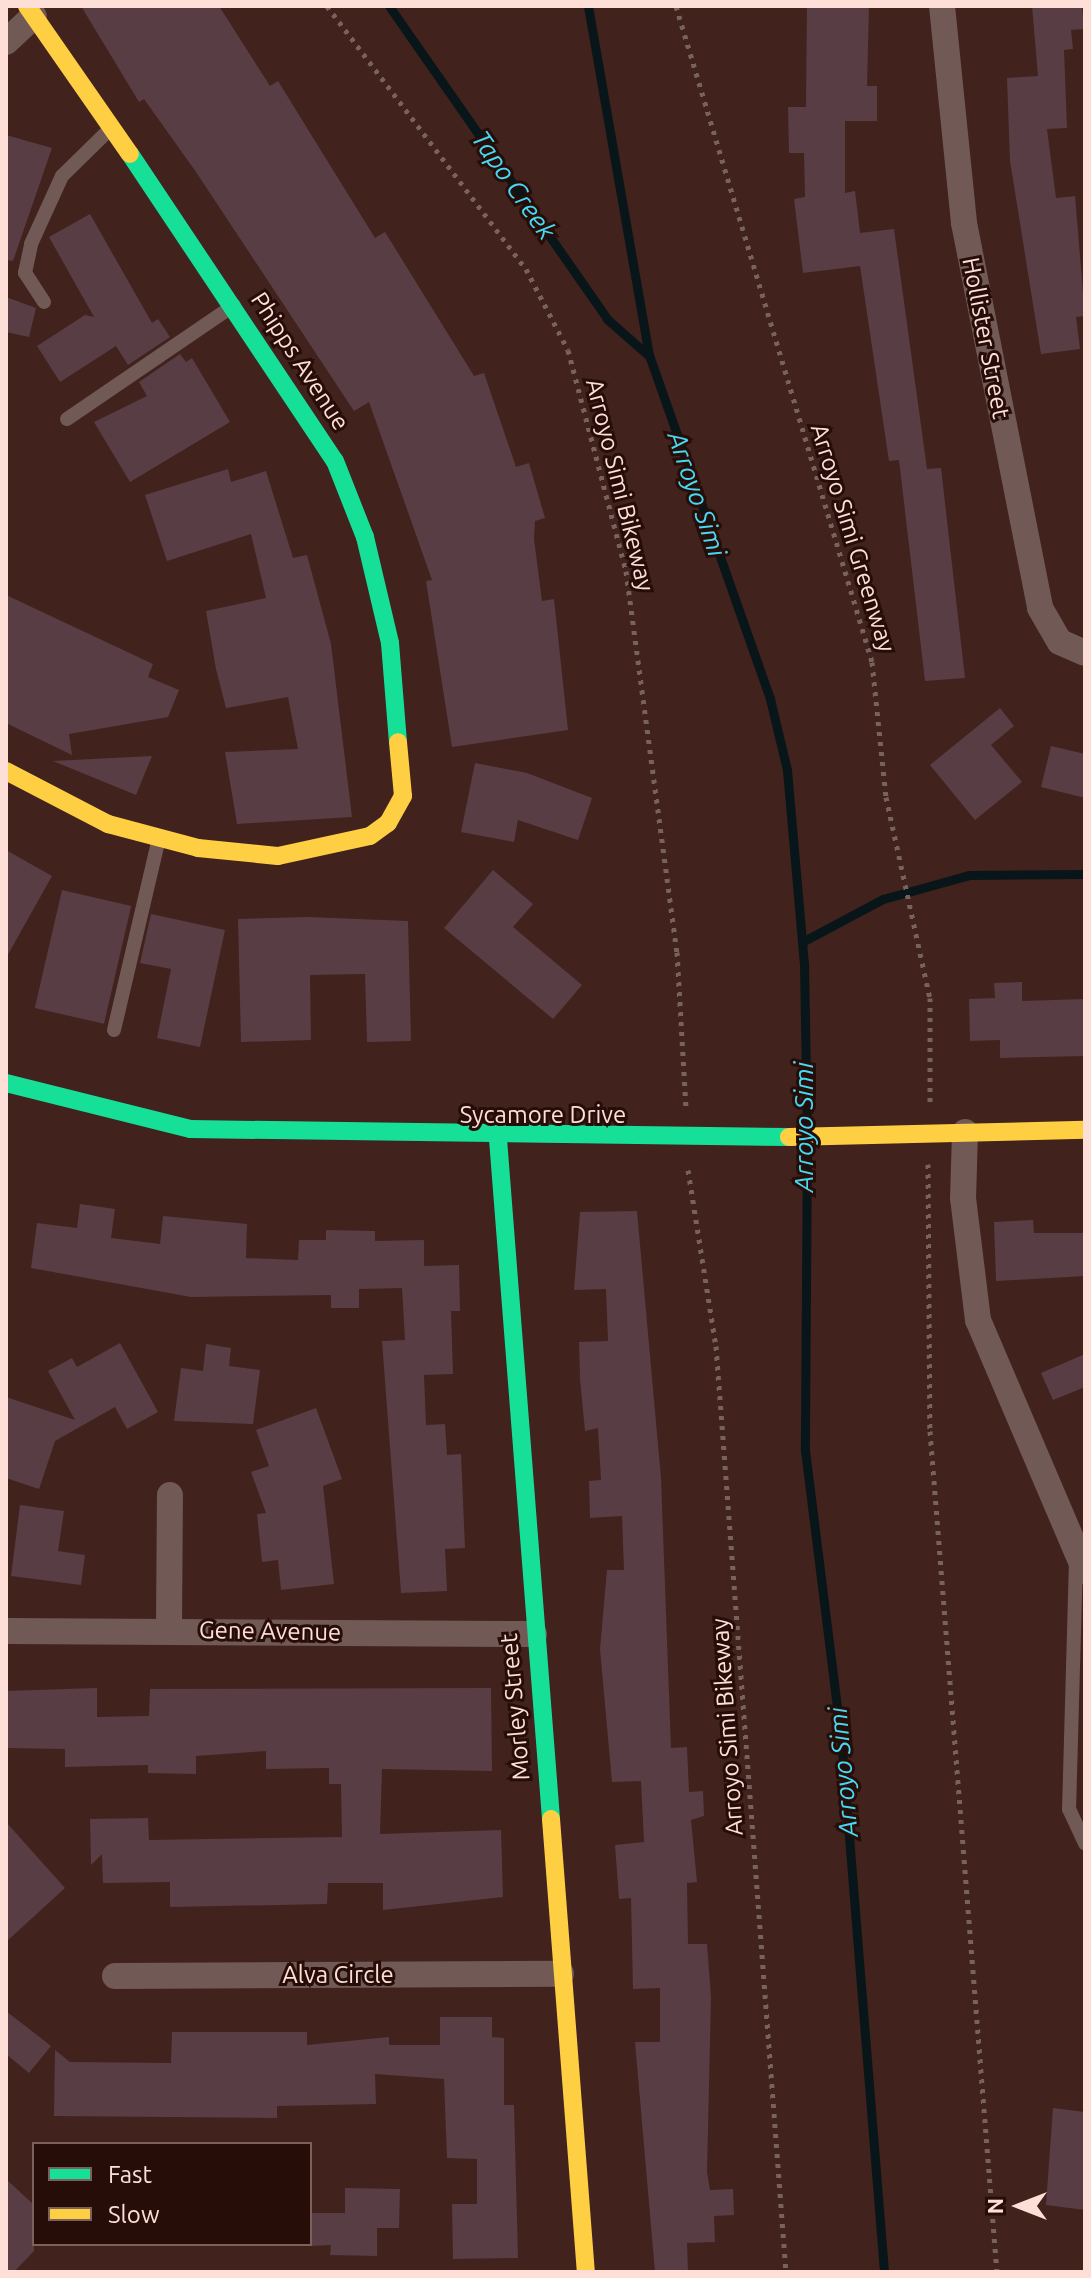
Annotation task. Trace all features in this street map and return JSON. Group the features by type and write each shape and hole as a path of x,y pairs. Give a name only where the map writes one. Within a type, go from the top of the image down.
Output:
{"street":[{"name":"Hollister Street","path":"942,6 964,223 1040,608 1054,635 1082,652"},
{"path":"6,42 30,11"},
{"name":"Phipps Avenue","path":"30,11 235,305 335,461 365,537 400,703 403,796 388,823 349,844 278,856 159,837"},
{"path":"8,776 108,824 159,837"},
{"name":"Sycamore Drive","path":"6,1083 190,1129 498,1139 1085,1130"},
{"path":"965,1132 963,1198 978,1320 1081,1562"},
{"name":"Morley Street","path":"498,1139 534,1634 586,2272"},
{"path":"169,1630 170,1495"},
{"name":"Gene Avenue","path":"6,1631 534,1634"},
{"name":"Alva Circle","path":"115,1976 561,1974"}],"lane":[{"path":"44,302 25,273 31,244 62,176 111,128"},
{"path":"67,419 235,305"},
{"path":"114,1030 159,837"},
{"path":"1081,1562 1068,1636 1069,1809 1085,1843"}],"path":[{"name":"Arroyo Simi Bikeway","path":"327,6 526,269 568,350 626,571 677,952 686,1095"},
{"name":"Arroyo Simi Greenway","path":"676,6 872,662 886,797 912,903 930,998 930,1092"},
{"path":"927,1178 930,1431 997,2272"},
{"name":"Arroyo Simi Bikeway","path":"688,1182 716,1346 786,2272"}],"building":[{"path":"81,6 219,6 270,86 278,81 375,238 385,232 474,376 484,373 516,467 529,463 545,518 535,521 534,539 542,601 554,599 568,730 452,747 426,581 432,580 369,402 354,411 196,172 144,99 139,102"},
{"path":"807,6 869,6 867,86 877,86 877,121 845,121 845,193 855,191 860,233 894,229 927,469 941,468 965,678 925,681 899,460 889,461 860,266 803,273 794,199 805,197 804,153 789,153 788,107 806,107"},
{"path":"1032,6 1082,6 1084,29 1071,30 1073,49 1064,50 1067,128 1047,129 1056,198 1075,196 1085,316 1076,317 1080,349 1041,354 1010,161 1007,78 1038,76"},
{"path":"6,135 52,148 13,261 6,260"},
{"path":"90,214 152,323 158,319 170,337 128,365 116,346 60,382 37,346 85,315 94,317 49,237"},
{"path":"6,297 36,308 29,337 6,332"},
{"path":"180,354 186,362 192,358 230,422 130,482 94,422 147,396 139,382"},
{"path":"228,469 231,482 266,471 293,558 307,555 331,644 352,817 237,824 225,752 298,749 288,697 226,708 216,669 206,611 266,598 251,534 167,561 145,495"},
{"path":"6,595 153,664 148,677 179,690 168,717 69,734 72,755 6,723"},
{"path":"1000,708 1014,726 991,745 1022,782 975,820 930,765"},
{"path":"1051,746 1085,754 1085,798 1041,787"},
{"path":"152,756 136,795 53,761"},
{"path":"475,763 527,773 592,798 578,840 518,820 514,842 461,832"},
{"path":"6,850 52,876 6,958"},
{"path":"493,870 533,904 513,927 582,985 553,1019 444,928"},
{"path":"62,890 131,906 104,1024 35,1008"},
{"path":"151,914 225,930 200,1047 157,1038 171,969 140,963"},
{"path":"308,917 408,921 411,1041 367,1042 365,974 310,975 311,1040 241,1042 238,919"},
{"path":"1022,982 1022,1001 1085,999 1085,1056 1000,1058 1000,1040 970,1041 969,999 995,998 994,983"},
{"path":"80,1204 115,1209 111,1238 160,1244 163,1216 247,1224 246,1258 298,1260 299,1240 326,1240 326,1230 375,1231 375,1241 424,1240 424,1266 459,1265 460,1311 451,1311 453,1374 424,1375 426,1425 445,1424 447,1455 461,1454 465,1548 445,1549 447,1591 401,1593 382,1341 405,1340 402,1288 359,1289 359,1308 331,1308 331,1295 191,1297 31,1268 37,1223 77,1228"},
{"path":"637,1211 661,1478 671,1748 687,1747 689,1792 703,1791 704,1816 691,1820 697,1882 687,1883 688,1944 707,1944 711,1997 707,2172 710,2190 733,2189 734,2215 714,2216 715,2242 687,2243 688,2272 655,2272 635,2042 660,2042 660,1988 633,1989 631,1898 619,1899 615,1845 644,1842 641,1781 612,1782 600,1649 607,1570 624,1570 622,1516 590,1518 589,1481 601,1480 598,1428 585,1431 580,1379 579,1342 608,1341 606,1289 574,1290 580,1212"},
{"path":"1033,1220 1034,1233 1085,1233 1085,1276 996,1281 994,1222"},
{"path":"120,1343 158,1412 127,1429 115,1407 55,1441 39,1489 6,1478 6,1397 75,1420 48,1371 72,1358 77,1367"},
{"path":"206,1344 231,1348 229,1366 260,1370 253,1424 174,1421 181,1368 203,1371"},
{"path":"1085,1354 1085,1387 1053,1400 1041,1373"},
{"path":"316,1408 342,1479 323,1486 334,1584 281,1590 278,1560 262,1562 257,1514 266,1513 251,1472 269,1466 256,1430"},
{"path":"20,1505 64,1511 58,1551 85,1555 81,1585 11,1576"},
{"path":"97,1688 97,1717 149,1716 150,1689 491,1688 492,1771 382,1769 380,1834 501,1830 503,1897 383,1910 383,1883 328,1883 327,1904 170,1907 170,1882 103,1883 102,1854 91,1865 90,1819 148,1818 149,1840 342,1837 341,1784 329,1784 329,1768 266,1769 266,1751 196,1756 196,1774 148,1773 148,1765 65,1767 65,1749 6,1748 6,1691"},
{"path":"6,1822 65,1888 6,1942"},
{"path":"6,2011 51,2046 29,2073 6,2054"},
{"path":"440,2017 492,2017 492,2037 504,2038 504,2105 514,2105 518,2258 453,2259 452,2204 477,2204 477,2159 447,2158 444,2079 375,2074 376,2104 277,2106 277,2118 54,2116 55,2050 70,2062 171,2063 172,2032 307,2032 307,2045 389,2037 389,2045 440,2045"},
{"path":"1053,2108 1085,2112 1085,2210 1046,2205"},
{"path":"6,2179 32,2203 34,2251 14,2272 6,2272"},
{"path":"345,2188 400,2189 399,2228 377,2228 377,2256 330,2255 331,2245 312,2246 312,2213 345,2213"}],"waterway":[{"name":"Tapo Creek","path":"389,6 607,319 648,355"},
{"name":"Arroyo Simi","path":"588,6 649,355 770,699 787,770 804,964 807,1130"},
{"path":"802,942 883,899 969,875 1085,874"},
{"name":"Arroyo Simi","path":"807,1144 805,1450 841,1737 884,2272"}],"traffic: fast":[{"path":"130,154 335,461 365,537 390,643 398,742"},
{"path":"6,1083 190,1129 789,1137"},
{"path":"498,1139 551,1819"}],"traffic: slow":[{"path":"27,6 130,154"},
{"path":"6,771 108,824 198,848 278,856 370,836 388,823 403,796 398,742"},
{"path":"789,1137 1085,1130"},
{"path":"551,1819 586,2272"}]}
